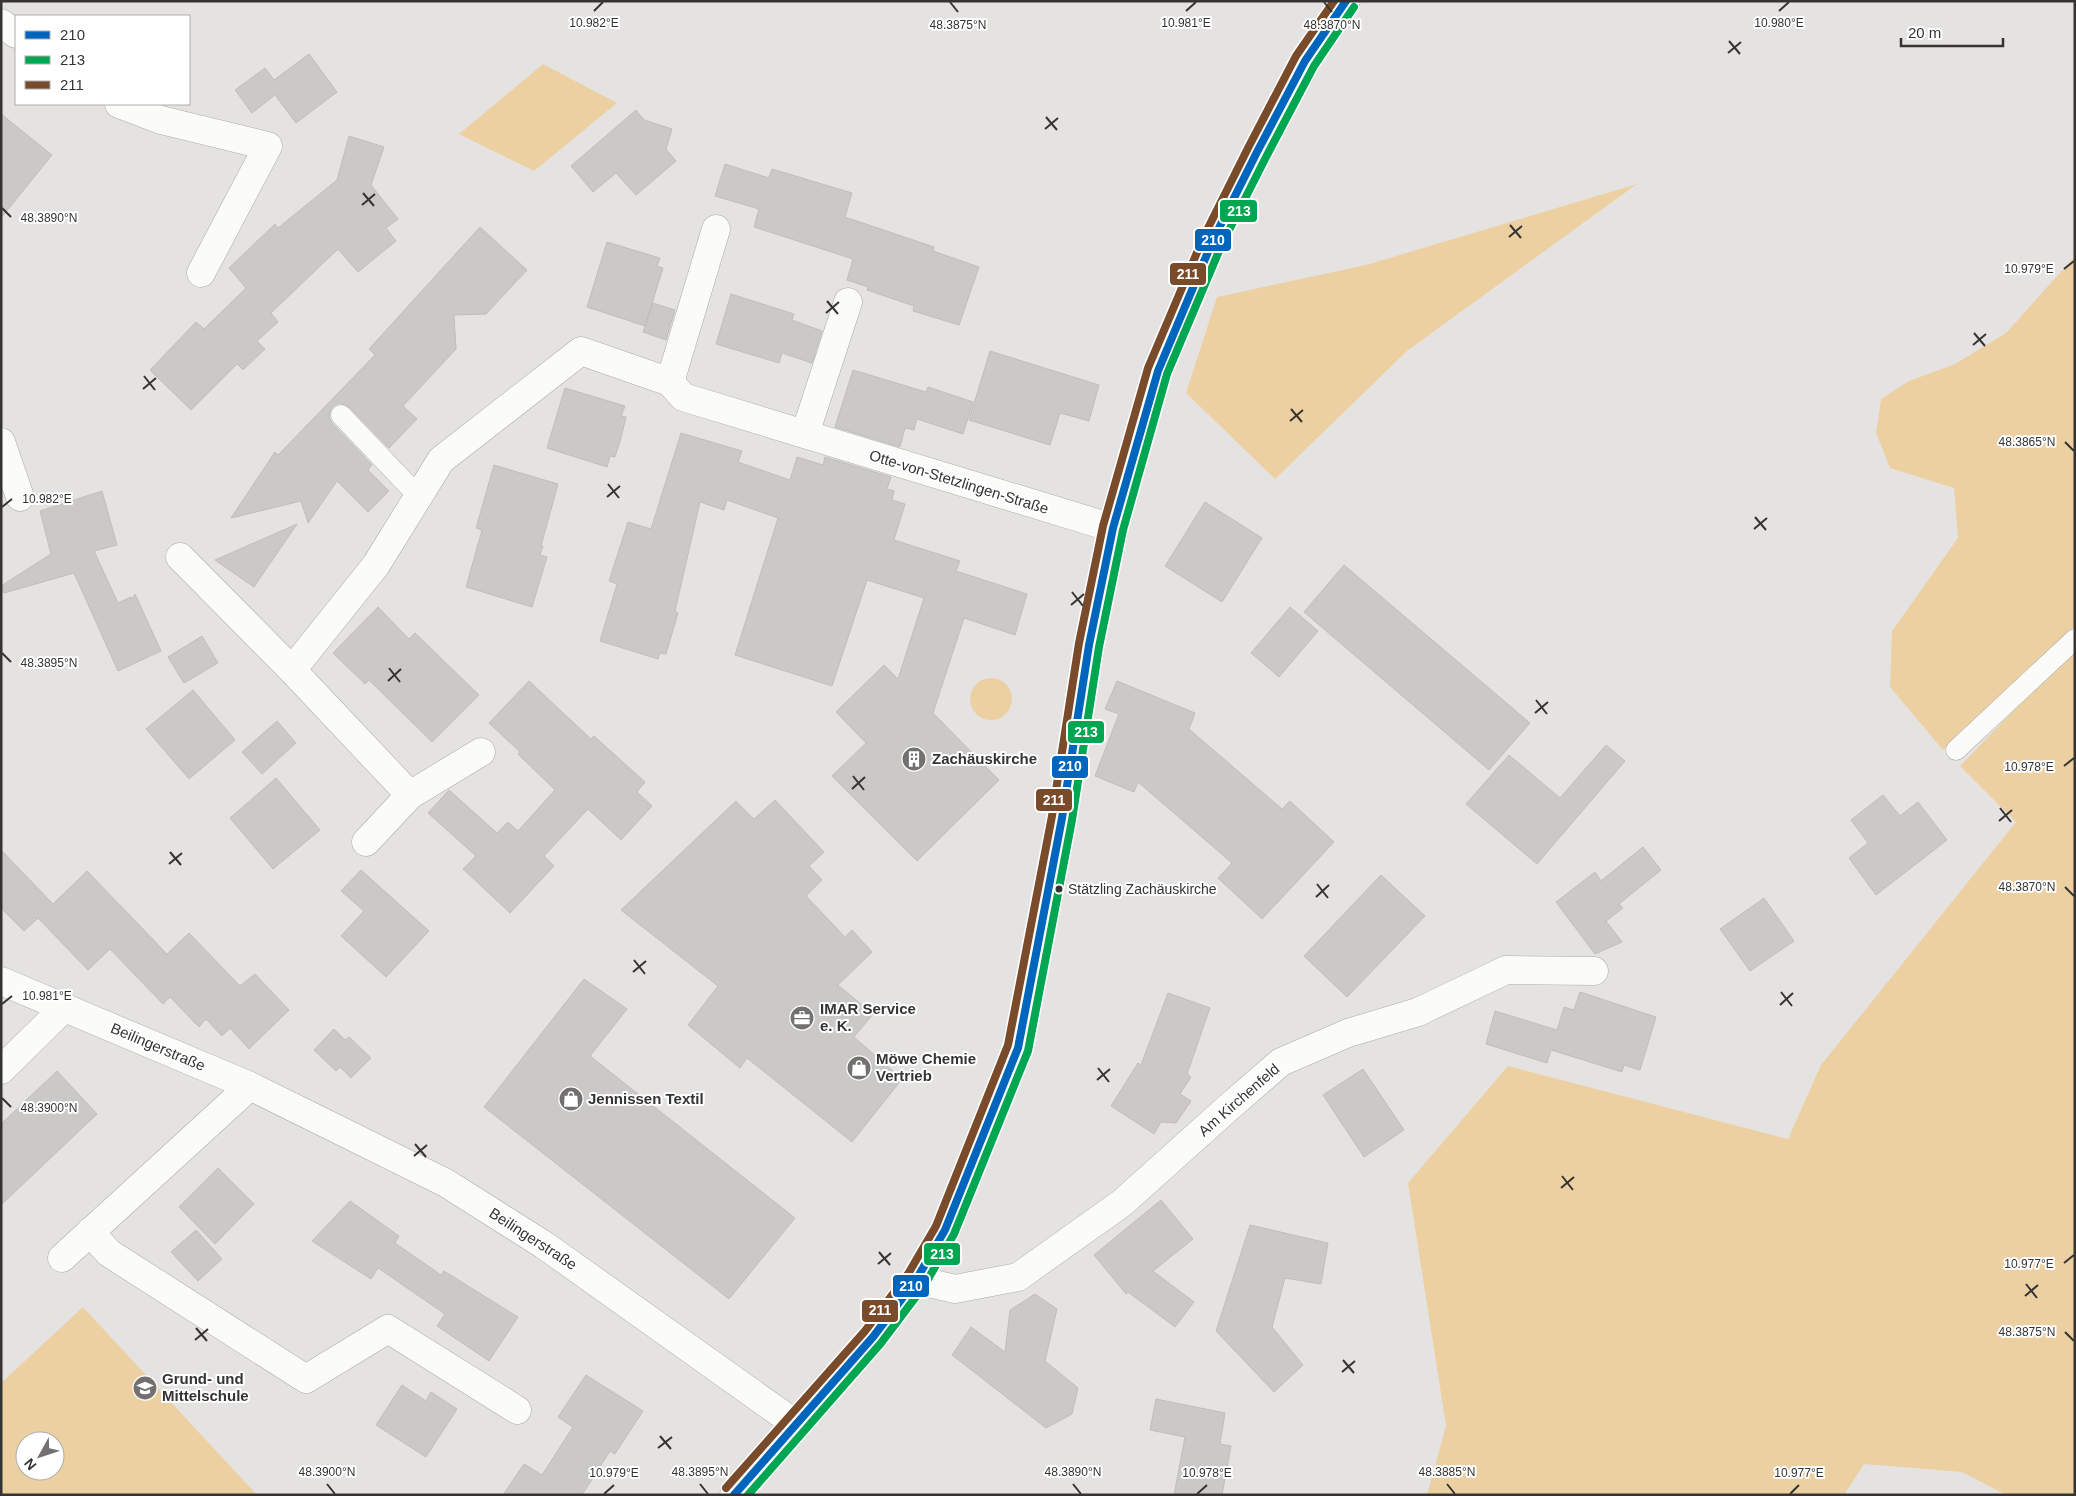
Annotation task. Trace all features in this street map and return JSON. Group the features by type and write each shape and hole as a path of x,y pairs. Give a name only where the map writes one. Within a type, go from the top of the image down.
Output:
{"street":[{"path":"734,1495 873,1337 916,1280 945,1230 1018,1048 1062,818 1089,645 1113,528 1158,371 1213,240 1305,61 1346,1"},
{"path":"1,23 15,33"},
{"path":"123,105 161,120 268,146 201,273"},
{"path":"670,382 716,229"},
{"path":"805,434 848,302"},
{"name":"Otte-von-Stetzlingen-Straße","path":"292,670 376,565 442,460 582,352 670,382 683,397 1113,528"},
{"path":"1,442 20,497"},
{"path":"180,557 292,670 410,796"},
{"path":"366,842 410,796 481,752"},
{"name":"Am Kirchenfeld","path":"916,1280 955,1289 1018,1277 1122,1202 1228,1106 1281,1062 1348,1033 1418,1012 1506,970 1594,971"},
{"name":"Beilingerstraße","path":"1,981 250,1086 446,1183 544,1245 797,1425"},
{"path":"1,1070 66,1007"},
{"path":"62,1258 250,1086"},
{"path":"90,1232 109,1253 306,1379 388,1329 517,1410"}],"lane":[{"path":"342,415 420,497"},
{"path":"1956,750 2075,639"}],"shaded area":[{"path":"543,64 617,103 534,171 459,134"},
{"path":"1637,184 1407,351 1275,479 1186,393 1217,297 1366,265"},
{"path":"2075,256 2075,626 1943,750 1890,687 1892,631 1958,538 1954,488 1890,468 1876,433 1881,399 1909,381 1955,364 2006,333"},
{"path":"2075,647 2075,1495 2006,1495 1962,1472 1864,1464 1844,1495 1427,1495 1446,1426 1408,1183 1508,1066 1788,1139 1821,1065 2016,822 1960,766"},
{"path":"995,678 1003,681 1009,687 1012,699 1009,711 1003,717 987,720 979,717 973,711 970,695 973,687 979,681"},
{"path":"83,1307 257,1495 1,1495 1,1383"}],"building":[{"path":"309,54 337,92 296,123 275,95 252,113 235,90 265,68 274,80"},
{"path":"636,110 644,120 672,129 666,149 676,161 636,195 616,173 593,192 571,166"},
{"path":"1,114 52,155 1,218"},
{"path":"349,136 384,147 371,185 398,219 386,228 396,241 358,272 338,249 271,313 278,322 257,341 265,349 243,370 237,364 191,410 150,370 196,322 204,329 246,288 229,268 275,224 278,228 337,180"},
{"path":"725,164 769,178 772,169 852,193 845,217 934,247 933,251 979,267 959,325 913,311 914,306 867,290 868,287 847,280 853,259 754,227 759,209 715,196"},
{"path":"480,227 527,270 486,314 454,315 456,349 403,406 417,419 389,448 349,407 339,403 333,406 330,411 329,417 332,423 372,465 368,470 389,491 368,512 337,481 308,523 301,501 231,518 275,452 278,455 375,355 369,349"},
{"path":"607,242 660,258 657,266 663,268 645,326 587,307"},
{"path":"731,294 794,314 792,320 822,331 812,363 782,353 779,363 716,344"},
{"path":"653,303 675,310 666,340 643,332"},
{"path":"990,351 1099,385 1089,421 1060,413 1050,445 969,420"},
{"path":"853,370 926,392 928,387 973,402 963,434 917,419 914,430 905,428 900,447 835,427"},
{"path":"565,388 625,406 621,416 626,417 621,438 615,457 610,456 607,467 547,448"},
{"path":"681,433 742,451 738,462 790,480 797,457 823,465 825,457 891,477 887,489 894,491 892,500 905,504 894,540 960,561 956,571 1027,594 1015,635 964,618 933,713 999,780 917,861 832,776 866,743 836,712 884,665 898,679 924,598 867,580 832,686 735,655 778,518 727,500 724,510 700,502 675,611 678,613 666,654 660,653 658,659 600,641 617,584 609,581 628,522 651,529"},
{"path":"494,465 558,484 541,546 543,546 540,555 547,557 532,607 466,587 482,530 476,528"},
{"path":"102,491 117,545 94,551 118,603 131,597 132,599 135,594 161,651 118,671 74,573 4,593 1,586 51,554 40,511"},
{"path":"1205,502 1262,538 1222,602 1165,566"},
{"path":"297,524 254,587 215,560"},
{"path":"1344,565 1530,723 1489,770 1304,612"},
{"path":"378,607 409,639 415,633 479,695 432,742 369,680 365,684 333,653"},
{"path":"1290,607 1318,631 1279,677 1251,653"},
{"path":"202,636 218,663 184,683 168,657"},
{"path":"529,681 591,739 594,736 645,782 637,792 652,806 621,840 588,809 544,856 554,866 510,913 463,869 476,856 428,813 449,790 497,833 508,822 518,831 555,790 518,754 520,752 489,723"},
{"path":"1117,681 1195,713 1189,729 1282,809 1290,801 1334,842 1262,919 1218,878 1232,863 1138,782 1134,792 1095,776 1119,714 1105,709"},
{"path":"193,690 235,740 189,779 146,729"},
{"path":"277,721 296,743 262,774 242,752"},
{"path":"1606,745 1625,761 1537,864 1466,804 1509,755 1560,798"},
{"path":"276,778 320,830 273,869 230,818"},
{"path":"1883,795 1900,816 1918,802 1947,840 1876,895 1849,858 1868,843 1851,820"},
{"path":"775,800 824,852 809,866 822,880 806,896 845,937 852,930 872,952 838,985 873,1014 854,1037 902,1079 852,1142 747,1058 740,1068 688,1025 718,986 621,910 736,801 754,819"},
{"path":"1643,847 1661,870 1619,904 1623,908 1606,921 1622,942 1595,954 1556,902 1595,872 1601,881"},
{"path":"1,850 53,904 87,871 167,954 189,933 240,986 255,974 289,1010 249,1049 230,1028 222,1036 206,1019 199,1027 170,997 163,1004 110,949 88,970 38,918 24,931 1,908"},
{"path":"361,870 429,931 386,977 341,936 364,911 341,891"},
{"path":"1381,875 1425,916 1347,997 1304,956"},
{"path":"1764,898 1794,941 1750,971 1720,929"},
{"path":"584,979 627,1009 590,1056 795,1218 729,1299 484,1107"},
{"path":"1580,992 1656,1017 1640,1070 1624,1065 1622,1072 1551,1050 1547,1063 1486,1044 1495,1011 1557,1030 1564,1007 1574,1010"},
{"path":"1168,993 1210,1008 1187,1074 1191,1077 1180,1094 1191,1101 1176,1123 1161,1122 1154,1134 1111,1106 1138,1063 1141,1065"},
{"path":"334,1029 345,1040 349,1037 371,1058 351,1078 340,1067 336,1071 314,1050"},
{"path":"1363,1069 1404,1130 1364,1157 1323,1095"},
{"path":"57,1071 97,1114 1,1205 1,1124"},
{"path":"218,1168 254,1204 215,1244 179,1207"},
{"path":"1161,1200 1193,1239 1153,1271 1194,1302 1175,1327 1128,1292 1126,1294 1094,1255"},
{"path":"350,1201 399,1236 395,1243 441,1275 444,1271 518,1317 489,1361 437,1326 445,1314 378,1268 371,1279 312,1241"},
{"path":"1250,1225 1328,1243 1321,1284 1285,1278 1272,1327 1303,1365 1274,1392 1216,1331"},
{"path":"196,1230 222,1259 198,1281 171,1252"},
{"path":"1035,1294 1057,1309 1045,1361 1078,1388 1072,1414 1046,1428 952,1355 971,1327 1005,1352 1010,1310"},
{"path":"586,1375 643,1411 615,1454 610,1451 582,1495 503,1495 524,1464 542,1475 573,1427 558,1417"},
{"path":"402,1385 426,1401 431,1392 457,1409 426,1457 376,1425"},
{"path":"1156,1399 1225,1413 1220,1444 1231,1446 1222,1495 1174,1495 1185,1437 1150,1430"}],"transit line":[{"name":"211","path":"726,1488 865,1331 908,1274 936,1226 1008,1045 1052,816 1079,643 1103,526 1148,368 1204,236 1248,148 1296,56 1334,1"},
{"name":"210","path":"734,1495 873,1337 916,1280 945,1230 1018,1048 1062,818 1089,645 1113,528 1158,371 1213,240 1257,152 1305,61 1346,1"},
{"name":"213","path":"748,1495 881,1343 924,1286 954,1234 1028,1051 1072,820 1099,647 1123,530 1167,374 1222,244 1266,157 1314,66 1354,7"}],"place":[{"name":"Zachäuskirche","path":"914,759"},
{"name":"Stätzling Zachäuskirche","path":"1059,889"},
{"name":"IMAR Service e. K.","path":"802,1018"},
{"name":"Möwe Chemie Vertrieb","path":"859,1068"},
{"name":"Jennissen Textil","path":"571,1099"},
{"name":"Grund- und Mittelschule","path":"145,1388"}]}
